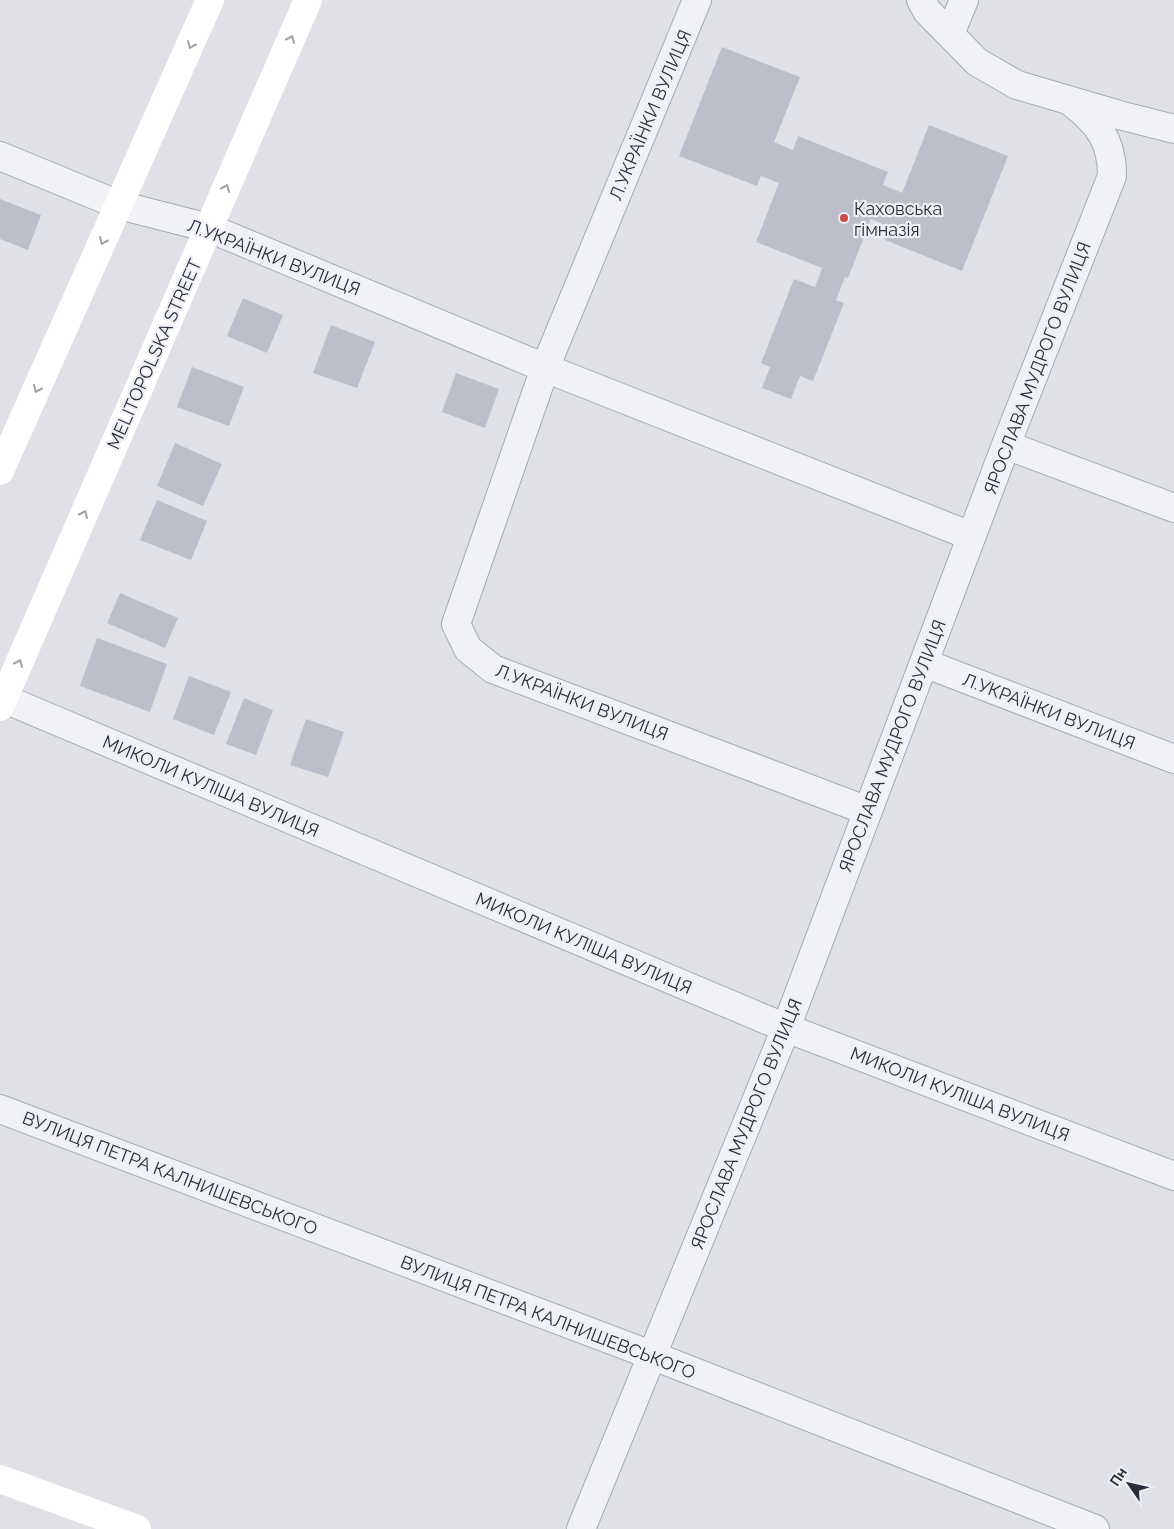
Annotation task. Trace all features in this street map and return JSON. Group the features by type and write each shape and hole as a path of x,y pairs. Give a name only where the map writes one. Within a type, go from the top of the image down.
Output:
{"street":[{"path":"0,471 210,0"},
{"name":"MELITOPOLSKA STREET","path":"1,701 308,0"},
{"name":"Л.УКРАЇНКИ ВУЛИЦЯ","path":"697,0 545,368 456,624 468,648 493,669 868,811"},
{"name":"ЯРОСЛАВА МУДРОГО ВУЛИЦЯ","path":"581,1529 786,1028 971,536 1112,176 1112,158 1106,139 1086,114 1071,102 1018,85 976,62 927,12 921,0"},
{"path":"950,34 964,0"},
{"path":"1071,102 1174,129"},
{"name":"Л.УКРАЇНКИ ВУЛИЦЯ","path":"0,156 119,205 209,228 545,368 971,536"},
{"path":"1006,445 1174,508"},
{"name":"Л.УКРАЇНКИ ВУЛИЦЯ","path":"924,663 1174,759"},
{"name":"МИКОЛИ КУЛІША ВУЛИЦЯ","path":"1,701 786,1028 1174,1176"},
{"name":"ВУЛИЦЯ ПЕТРА КАЛНИШЕВСЬКОГО","path":"0,1109 652,1355 1094,1529"},
{"path":"0,1479 137,1529"}],"building":[{"path":"722,47 800,77 774,142 793,150 798,136 888,172 883,185 902,193 929,125 1008,156 962,271 885,240 890,227 871,219 848,278 845,277 836,300 844,303 813,381 800,376 791,399 762,388 770,367 761,363 794,279 815,287 822,268 756,242 779,183 761,176 757,186 679,156"},
{"path":"0,199 41,215 28,250 0,239"},
{"path":"243,298 283,315 267,353 227,336"},
{"path":"331,325 375,342 357,388 313,373"},
{"path":"192,367 244,387 229,426 177,407"},
{"path":"456,373 499,389 485,428 442,412"},
{"path":"175,443 222,464 203,506 157,486"},
{"path":"157,500 207,521 191,560 140,540"},
{"path":"120,593 178,618 165,648 107,623"},
{"path":"97,638 167,664 150,712 80,686"},
{"path":"189,676 231,692 214,735 173,719"},
{"path":"244,698 273,710 256,755 226,744"},
{"path":"306,719 344,732 328,777 290,765"}],"place":[{"name":"Каховська гімназія","path":"844,218"}]}
